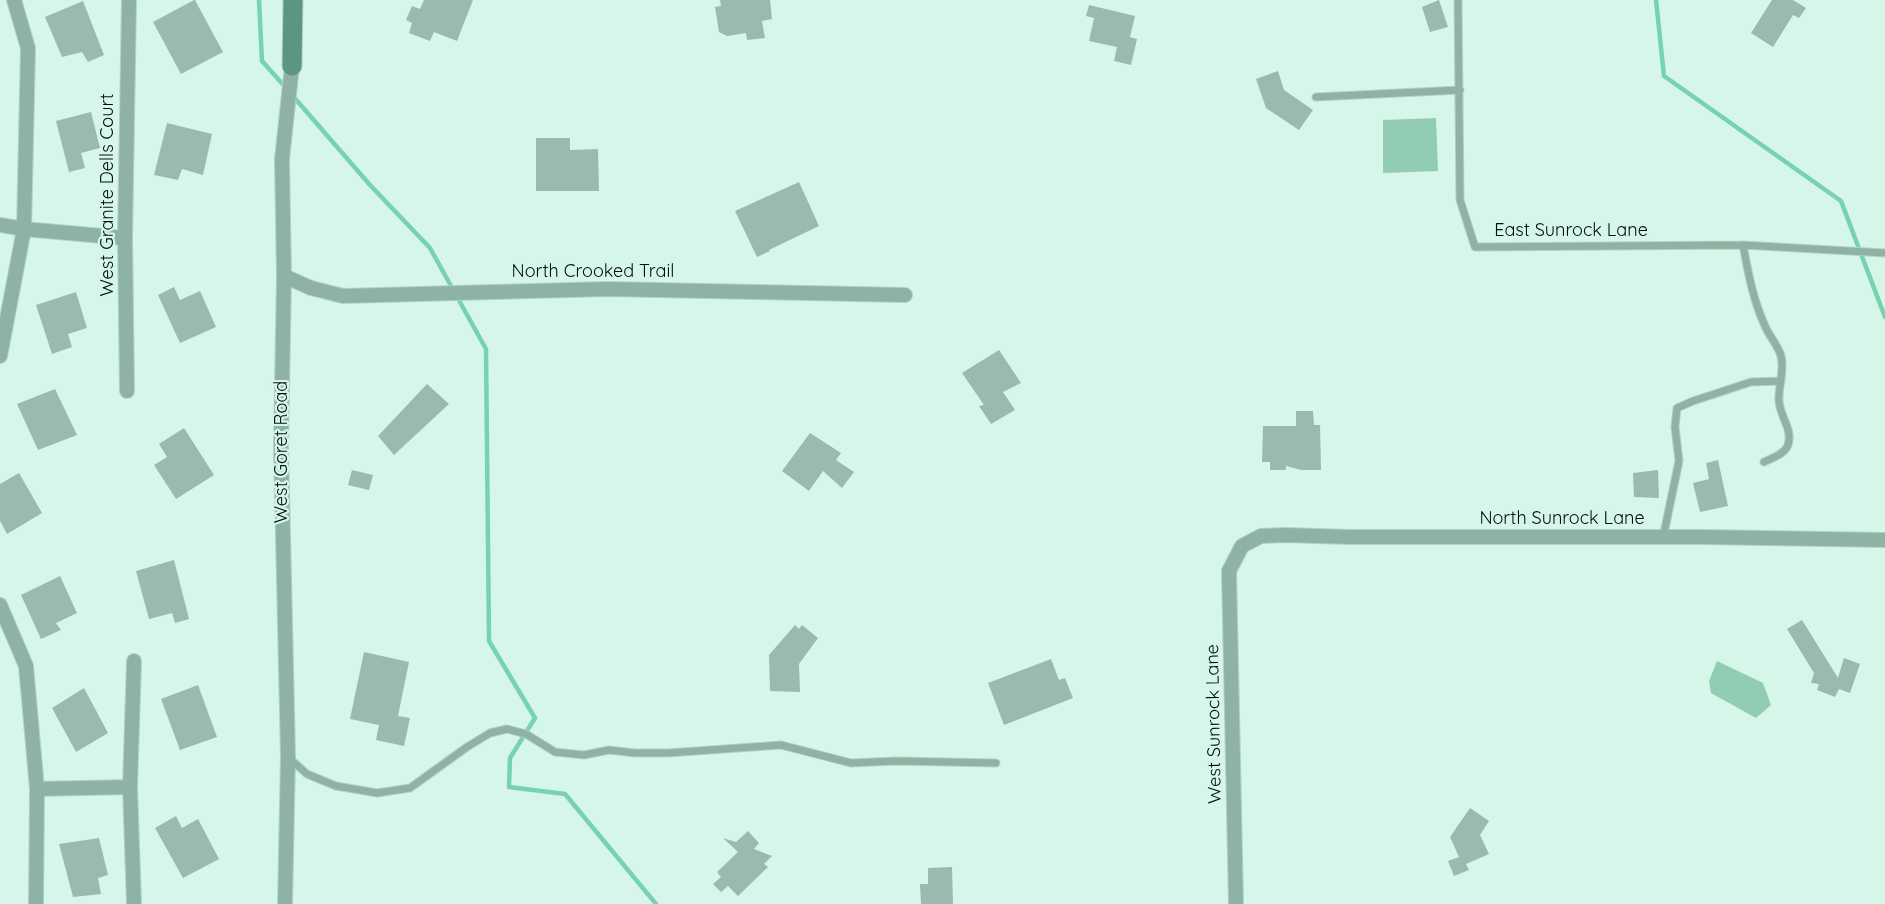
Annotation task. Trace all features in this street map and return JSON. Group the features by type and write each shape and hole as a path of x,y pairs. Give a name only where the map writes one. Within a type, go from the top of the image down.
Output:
{"street":[{"path":"0,356 24,229 28,48 14,0"},
{"name":"West Granite Dells Court","path":"127,391 126,238 129,0"},
{"name":"West Goret Road","path":"285,904 288,756 281,446 284,276 282,159 292,66 293,0"},
{"path":"0,225 24,229 126,238"},
{"name":"North Crooked Trail","path":"284,276 311,288 344,296 608,289 905,295"},
{"name":"North Sunrock Lane","path":"1242,546 1262,536 1286,534 1360,537 1885,540"},
{"name":"West Sunrock Lane","path":"1236,904 1230,572 1242,546"},
{"path":"0,605 26,666 37,789 36,904"},
{"path":"134,661 130,787 134,904"},
{"path":"37,789 130,787"}],"lane":[{"name":"East Sunrock Lane","path":"1458,0 1460,200 1476,247 1743,245 1885,253"},
{"path":"1316,97 1460,90"},
{"path":"1743,245 1749,280 1756,303 1765,327 1781,356 1779,402 1790,433 1788,447 1780,454 1764,462"},
{"path":"1663,538 1680,461 1675,427 1678,408 1693,401 1751,382 1781,381"},
{"path":"288,756 307,774 336,786 377,792 410,788 467,746 490,733 507,729 526,734 555,752 584,755 609,750 635,753 668,753 781,745 851,763 896,761 996,763"}],"green space":[{"path":"1436,118 1438,171 1383,173 1383,120"},
{"path":"1717,661 1763,683 1771,705 1756,718 1711,693 1709,681"}],"building":[{"path":"194,0 223,52 181,74 153,22"},
{"path":"424,0 473,0 457,41 434,32 430,41 409,33 412,23 406,20 412,6 420,9"},
{"path":"720,0 770,0 772,19 762,21 765,38 747,40 746,33 727,36 719,32 715,7 721,6"},
{"path":"1439,0 1448,27 1430,32 1422,7"},
{"path":"1772,0 1793,0 1806,8 1799,18 1793,15 1773,47 1751,33"},
{"path":"83,1 104,55 88,62 82,52 62,57 45,17"},
{"path":"1089,5 1135,16 1130,37 1137,39 1131,65 1114,61 1117,47 1089,41 1094,18 1086,16"},
{"path":"1278,71 1284,90 1313,110 1299,130 1266,108 1256,79"},
{"path":"91,112 100,148 81,153 85,168 69,172 56,121"},
{"path":"167,123 212,134 203,175 182,169 178,180 154,175"},
{"path":"536,138 570,138 570,150 598,149 599,191 536,191"},
{"path":"799,182 819,226 757,257 735,211"},
{"path":"174,287 180,300 200,291 216,327 180,343 158,295"},
{"path":"76,292 87,328 68,334 72,347 52,354 36,305"},
{"path":"999,350 1021,383 1003,392 1015,410 991,424 979,406 984,405 962,373"},
{"path":"427,384 449,404 394,455 378,436"},
{"path":"55,389 77,435 38,450 17,404"},
{"path":"1296,411 1313,411 1314,425 1320,425 1321,470 1301,470 1286,466 1286,470 1270,470 1270,462 1262,462 1263,426 1296,426"},
{"path":"184,428 214,475 176,499 154,465 167,457 159,444"},
{"path":"810,433 841,453 836,460 854,472 842,488 823,471 809,491 782,471"},
{"path":"1718,460 1728,506 1700,512 1693,483 1709,479 1706,463"},
{"path":"352,470 373,475 369,490 348,485"},
{"path":"1658,470 1659,498 1634,497 1633,473"},
{"path":"19,473 42,513 7,534 0,521 0,484"},
{"path":"174,560 189,619 175,623 172,613 149,619 136,571"},
{"path":"60,576 77,613 56,623 61,630 41,639 21,595"},
{"path":"1802,620 1838,678 1844,658 1860,664 1850,693 1839,689 1835,697 1817,690 1819,684 1811,683 1814,673 1787,629"},
{"path":"795,625 799,629 802,625 818,638 799,664 800,692 770,691 769,655"},
{"path":"364,652 409,662 398,716 410,718 404,746 376,740 379,725 350,719"},
{"path":"1051,659 1059,680 1065,678 1073,698 1004,725 988,683"},
{"path":"198,685 217,737 180,750 161,699"},
{"path":"84,688 108,733 76,752 52,708"},
{"path":"1470,808 1489,821 1480,835 1489,854 1466,864 1469,870 1454,876 1448,861 1459,857 1450,837"},
{"path":"176,816 182,828 198,819 219,859 183,878 155,828"},
{"path":"748,831 759,843 754,849 772,856 764,864 768,867 738,896 728,886 721,892 713,884 721,877 717,872 738,852 723,838 736,842"},
{"path":"99,838 108,875 98,878 101,894 73,897 59,844"},
{"path":"952,867 953,904 921,904 920,884 928,884 928,868"}],"waterway":[{"path":"259,0 262,61 287,89"},
{"path":"1656,0 1664,76 1841,201 1885,317"},
{"path":"292,95 370,185 430,248 486,349 489,641 535,718 510,758 509,787 565,794 656,904"}]}
